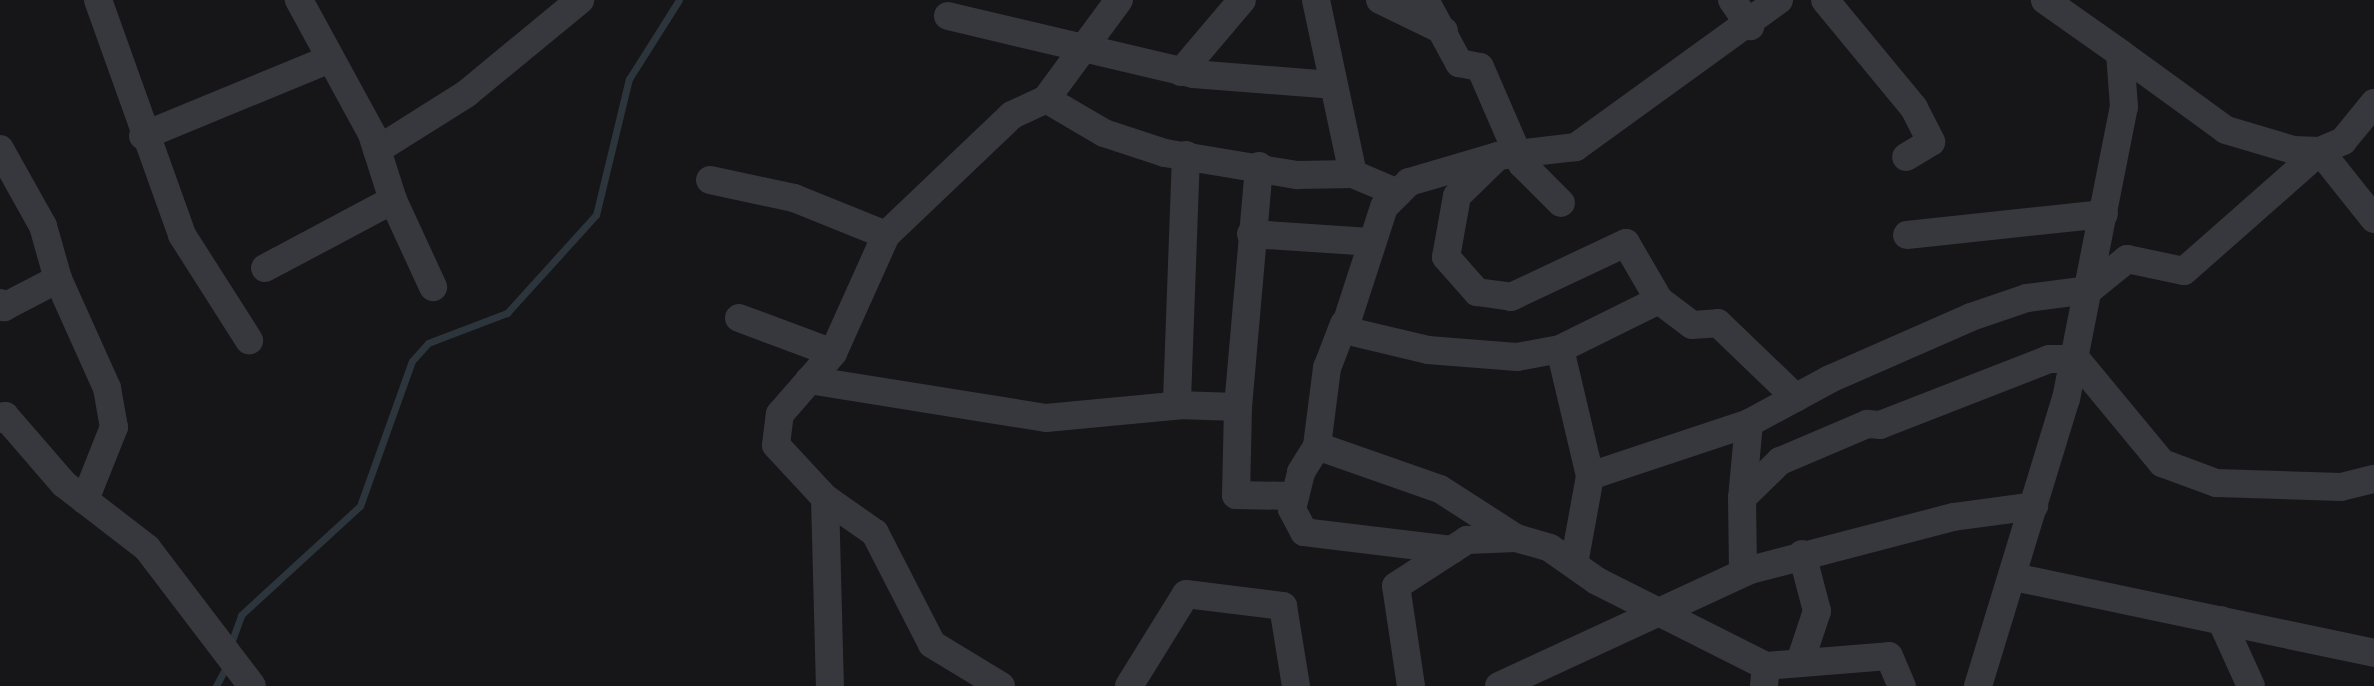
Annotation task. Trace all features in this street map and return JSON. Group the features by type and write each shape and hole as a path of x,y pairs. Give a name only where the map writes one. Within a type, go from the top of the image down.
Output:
{"street":[{"path":"98,0 144,136 181,234 249,340"},
{"path":"299,0 377,150 393,200 433,287"},
{"path":"377,150 466,94 580,0"},
{"path":"1001,686 932,644 875,533 825,498 776,444 780,414 833,353 886,235 1012,116 1046,99 1119,0"},
{"path":"1181,72 1242,0"},
{"path":"1316,0 1353,174"},
{"path":"1380,0 1446,32"},
{"path":"1425,0 1446,32 1460,63 1479,67 1508,156 1561,203"},
{"path":"1732,0 1749,26"},
{"path":"1452,550 1304,532 1292,509 1317,446 1327,368 1384,207 1409,182 1508,156 1576,148 1749,26 1779,0"},
{"path":"1825,0 1914,108 1931,142 1906,158"},
{"path":"2045,0 2226,130 2292,150 2320,151 2374,219"},
{"path":"948,16 1080,51 1181,72 1332,85"},
{"path":"1981,685 2076,359 2124,107 2120,53"},
{"path":"144,136 330,59"},
{"path":"1046,99 1104,133 1186,155 1259,166 1297,175 1353,174 1398,193"},
{"path":"1590,476 1749,423 1796,398 1970,317 2027,298 2089,290 2127,259 2184,271 2320,151 2343,141 2374,103"},
{"path":"0,149 43,226 58,279 107,388 114,427 85,500"},
{"path":"1186,155 1177,405 1238,407"},
{"path":"1508,156 1457,196 1446,257 1477,292 1511,297 1626,243 1659,300 1692,326 1718,323 1796,398"},
{"path":"1259,166 1238,407 1236,495 1295,496"},
{"path":"710,180 794,198 886,235"},
{"path":"265,268 393,200"},
{"path":"1907,235 2104,214"},
{"path":"1251,234 1370,242"},
{"path":"0,303 4,307 58,279"},
{"path":"1344,324 1344,330 1428,350 1517,357 1560,349 1659,300"},
{"path":"739,318 833,353"},
{"path":"1560,349 1590,476 1574,564"},
{"path":"1742,498 1780,461 1867,425 1880,425 2049,359 2076,359"},
{"path":"2076,359 2162,463 2216,483 2342,487 2374,480"},
{"path":"809,380 1046,418 1183,405"},
{"path":"2,415 85,500 147,548 252,686"},
{"path":"1743,572 1742,498 1749,423"},
{"path":"1317,446 1440,489 1516,538 1550,548 1765,676 1800,662 1889,656 1902,686"},
{"path":"825,498 830,686"},
{"path":"1499,686 1626,631 1653,611 1743,572 1953,517 2034,506"},
{"path":"1411,686 1396,586 1467,540 1516,538"},
{"path":"1800,662 1817,611 1802,555"},
{"path":"2014,577 2374,653"},
{"path":"1129,686 1186,594 1283,606 1296,686"},
{"path":"2221,620 2251,686"}],"waterway":[{"path":"230,646 241,615 360,506 412,361 428,343 507,313 596,215 629,79 679,0"},
{"path":"216,686 227,665"}]}
